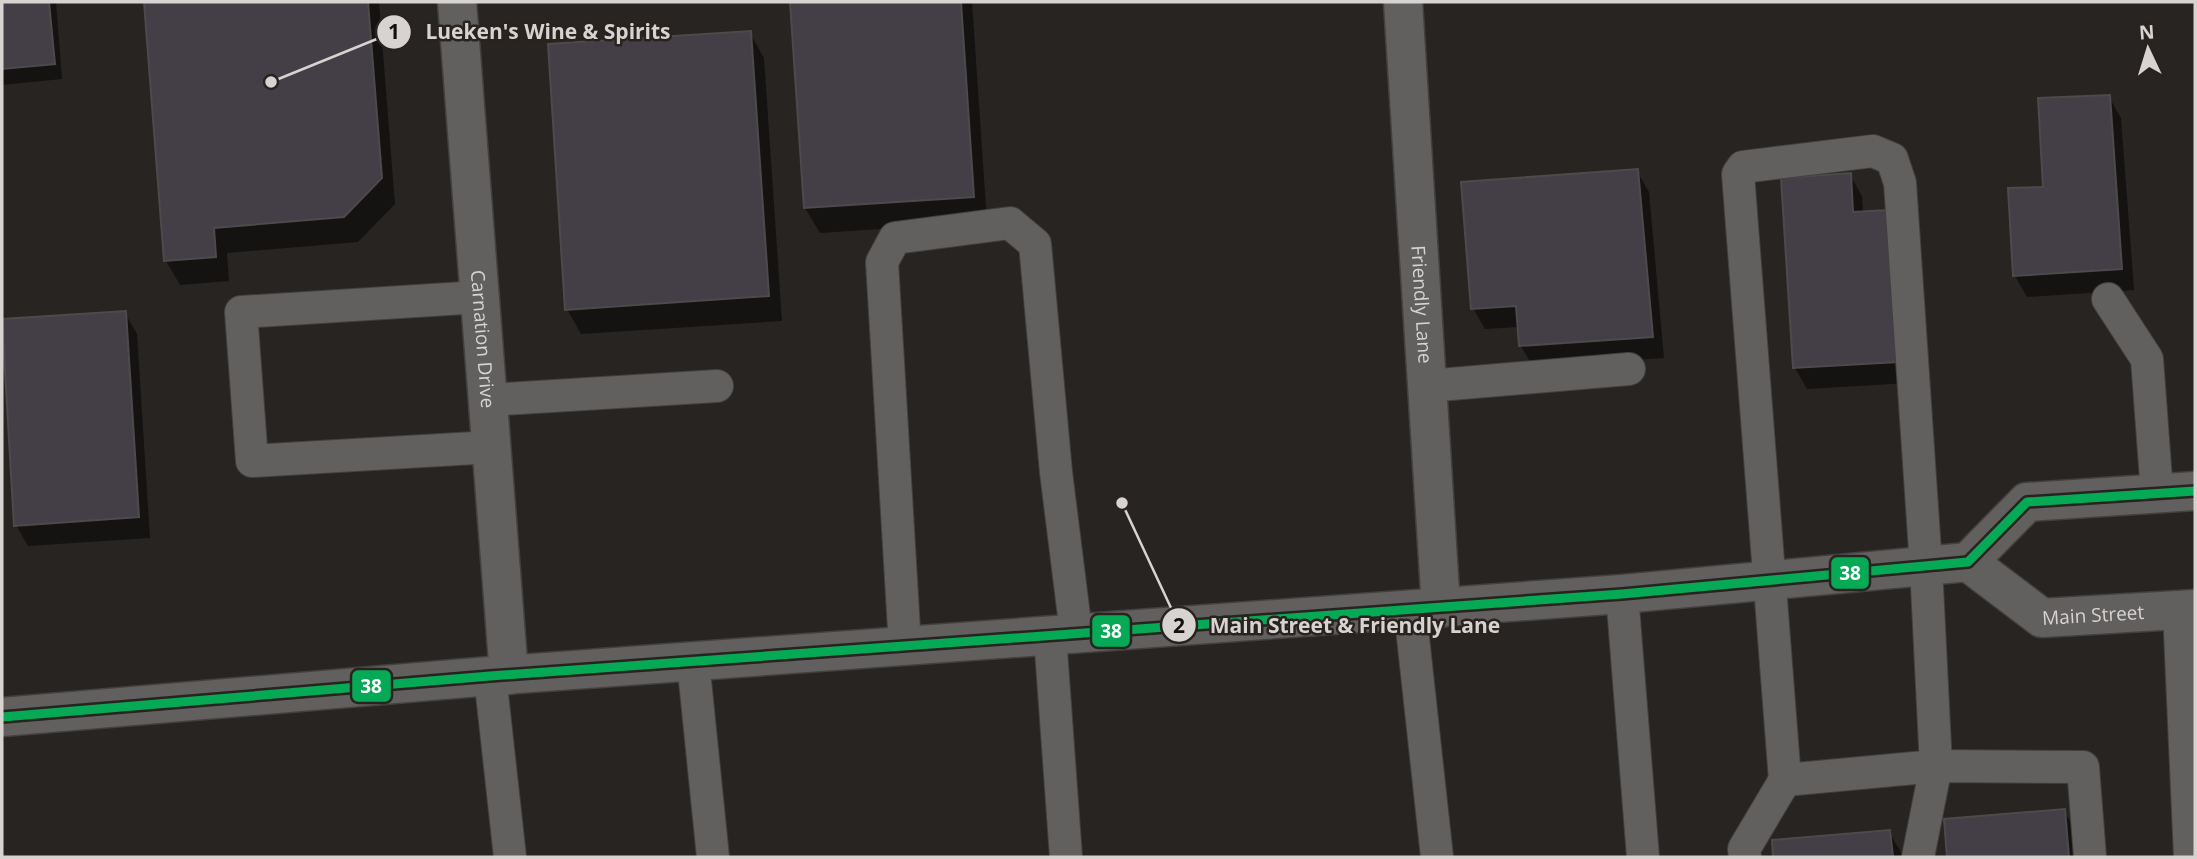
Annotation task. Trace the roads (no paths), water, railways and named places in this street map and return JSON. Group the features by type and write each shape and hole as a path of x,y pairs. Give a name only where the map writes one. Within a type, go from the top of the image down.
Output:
{"main road":[{"name":"Carnation Drive","path":"457,2 492,447 500,675"},
{"name":"Friendly Lane","path":"1403,2 1427,386 1425,609"},
{"path":"2,718 500,675 1622,594 1968,562 2027,502 2195,491"},
{"name":"Main Street","path":"1968,562 2042,618 2187,610"}],"lane":[{"path":"1745,857 1744,849 1785,780 1738,174 1743,167 1873,151 1892,159 1900,183 1926,566 1936,766 1918,857"},
{"path":"905,646 893,482 882,262 895,238 1010,223 1035,244 1056,472 1063,634 1066,857"},
{"path":"480,297 241,312 252,461 492,447"},
{"path":"2108,299 2147,359 2157,494"},
{"path":"1427,386 1629,369"},
{"path":"488,400 717,386"},
{"path":"1622,594 1643,857"},
{"path":"1425,609 1437,857"},
{"path":"2187,610 2190,837"},
{"path":"693,661 713,857"},
{"path":"500,675 510,857"},
{"path":"1785,780 1936,766 2083,767 2090,857"}],"place":[{"name":"Lueken's Wine & Spirits","path":"271,82"},
{"name":"Main Street & Friendly Lane","path":"1122,503"}]}
